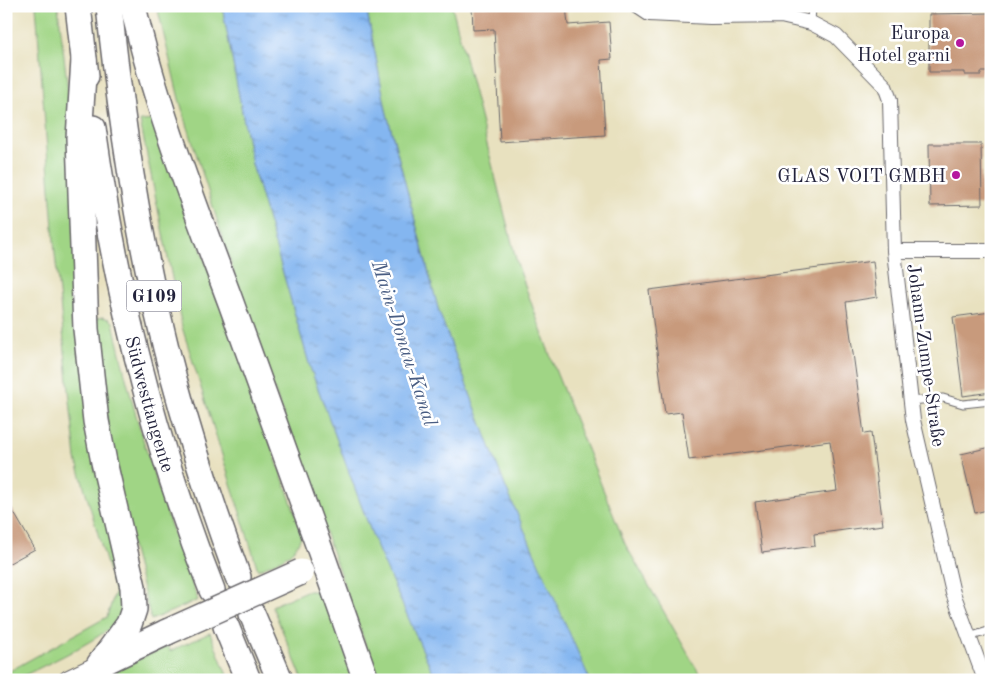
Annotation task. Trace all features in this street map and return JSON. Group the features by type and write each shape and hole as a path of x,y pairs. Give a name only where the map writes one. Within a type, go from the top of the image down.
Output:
{"highway":[{"name":"Südwesttangente","path":"78,6 105,204 137,354 168,465 212,590"},
{"name":"Südwesttangente","path":"109,6 116,80 133,189 157,310 173,377 199,466 238,577"},
{"path":"133,6 151,75 176,152 366,680"},
{"path":"84,60 79,138 84,303 88,352 95,413 104,462 130,566 134,601 129,624 98,665"},
{"path":"98,665 324,562"},
{"path":"252,614 280,680"},
{"path":"226,626 248,680"}],"main road":[{"path":"68,680 98,665"}],"street":[{"path":"637,6 649,14 710,12 781,16 811,23"},
{"name":"Johann-Zumpe-Straße","path":"811,23 836,36 885,86 890,100 894,251 913,420 953,593 985,680"},
{"path":"894,251 991,251"}],"lane":[{"path":"811,23 812,6"},
{"path":"911,401 943,398 963,404 991,401"},
{"path":"969,637 991,630"}],"green space":[{"path":"36,6 58,6 127,591 120,617 114,625 72,652 15,680 6,680 6,673 107,617 115,592 76,459 55,254"},
{"path":"157,6 222,6 252,164 310,367 376,545 436,680 378,680 243,302 179,99"},
{"path":"366,6 452,6 517,263 556,372 625,544 703,680 590,680 585,670 505,486 439,312 386,110"},
{"path":"155,120 302,532 300,540 291,552 280,560 258,570 182,327 140,121"},
{"path":"102,317 113,322 130,393 150,463 198,600 151,620 113,473 96,319"},
{"path":"306,591 316,591 326,595 356,680 303,680 272,606"},
{"path":"210,633 229,680 93,680 168,646 170,651"}],"water":[{"name":"Main-Donau-Kanal","path":"222,6 366,6 386,110 439,312 505,486 590,680 436,680 376,545 310,367 252,164"}],"building":[{"path":"472,6 566,6 568,25 609,22 612,59 601,60 605,135 500,142 494,29 473,30"},
{"name":"Europa Hotel garni","path":"991,13 991,72 981,72 981,75 965,75 965,72 929,72 929,14"},
{"name":"GLAS VOIT GMBH","path":"929,144 981,144 982,205 930,206"},
{"path":"873,261 877,297 846,302 864,434 871,433 883,525 814,534 815,546 762,553 755,502 837,491 830,441 689,460 682,412 665,414 649,290"},
{"path":"991,312 991,392 963,396 953,317"},
{"path":"991,447 991,509 975,513 961,454"},
{"path":"6,499 35,549 6,565"}],"place":[{"name":"Europa Hotel garni","path":"960,43"},
{"name":"GLAS VOIT GMBH","path":"956,175"}]}
